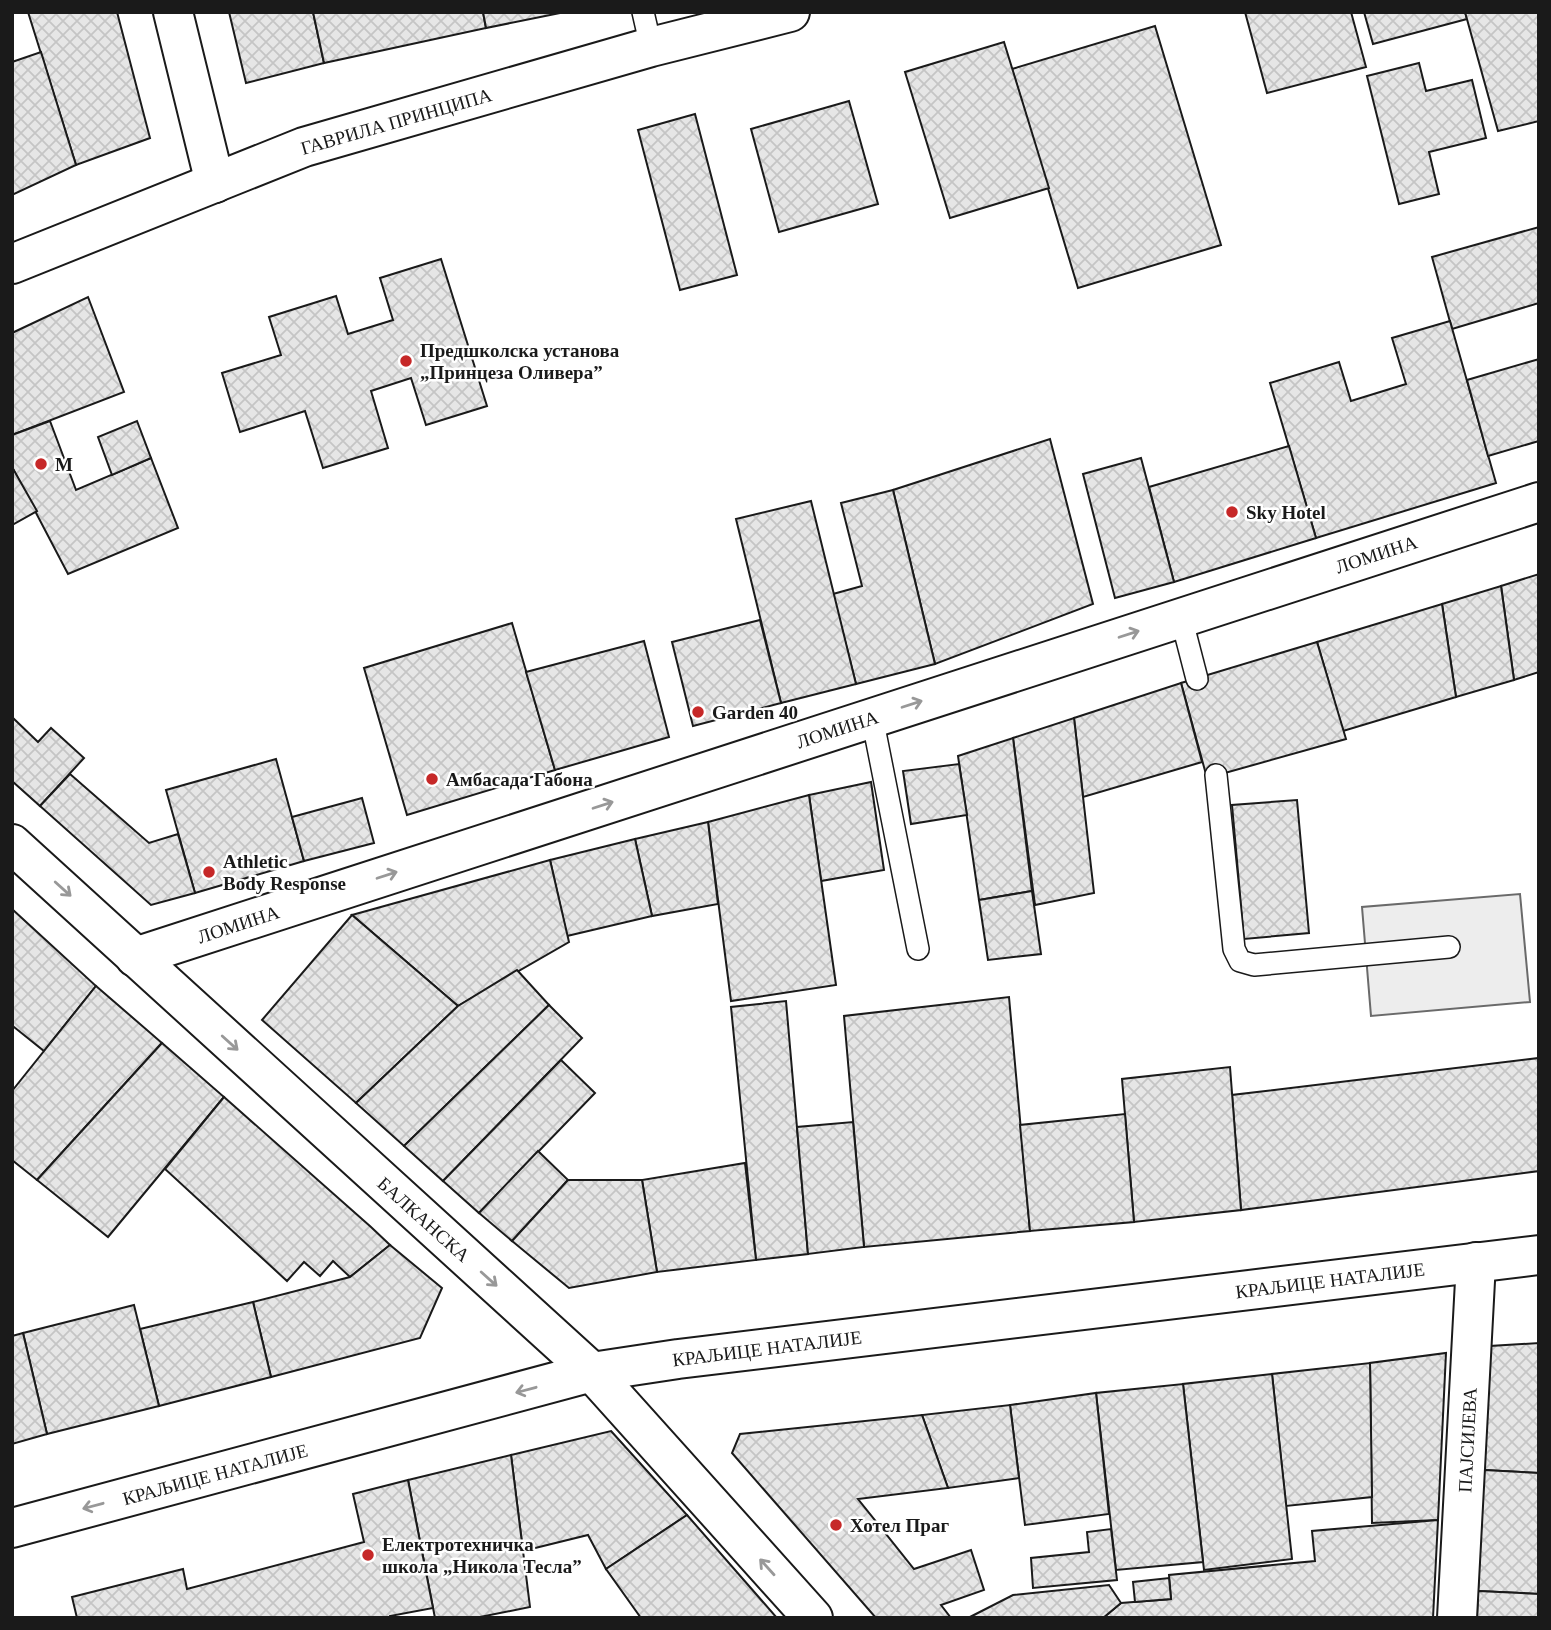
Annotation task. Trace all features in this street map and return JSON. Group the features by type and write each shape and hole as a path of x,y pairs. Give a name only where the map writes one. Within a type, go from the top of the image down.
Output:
{"street":[{"path":"173,12 215,183"},
{"name":"ГАВРИЛА ПРИНЦИПА","path":"12,264 304,147 647,30 790,12"},
{"name":"ЛОМИНА","path":"135,957 1539,502"},
{"name":"БАЛКАНСКА","path":"12,844 592,1372 813,1618"},
{"name":"КРАЉИЦЕ НАТАЛИЈЕ","path":"12,1528 592,1372 692,1357 1539,1255"},
{"name":"ПАЈСИЈЕВА","path":"1457,1618 1476,1262"}],"lane":[{"path":"1181,617 1197,679"},
{"path":"872,718 918,949"},
{"path":"1216,775 1234,949 1240,961 1254,965 1449,947"}],"shaded area":[{"path":"1520,894 1530,1002 1371,1016 1362,907"}],"building":[{"path":"28,12 117,12 150,138 76,165"},
{"path":"229,12 313,12 324,63 246,83"},
{"path":"313,12 483,12 486,28 324,63"},
{"path":"483,12 565,12 486,28"},
{"path":"1245,12 1351,12 1366,67 1267,93"},
{"path":"1364,12 1465,12 1467,19 1373,44"},
{"path":"1465,12 1539,12 1539,121 1498,131"},
{"path":"1155,26 1221,245 1078,288 1012,69"},
{"path":"1004,42 1049,188 950,218 905,72"},
{"path":"41,52 76,165 12,195 12,62"},
{"path":"1419,63 1426,91 1472,80 1486,138 1429,152 1439,194 1399,204 1367,76"},
{"path":"849,101 878,204 779,232 751,129"},
{"path":"695,114 737,275 680,290 638,130"},
{"path":"1539,227 1539,303 1452,329 1432,257"},
{"path":"441,259 487,406 426,425 411,378 371,391 388,448 323,468 305,411 240,432 222,373 281,355 269,317 336,296 348,334 393,320 380,278"},
{"path":"88,297 124,392 12,435 12,333"},
{"path":"1450,321 1496,483 1316,538 1270,383 1339,362 1351,401 1406,384 1392,338"},
{"path":"1539,359 1539,441 1488,456 1467,380"},
{"path":"50,421 76,490 151,458 178,528 68,574 12,467 12,435"},
{"path":"137,421 151,458 112,475 98,437"},
{"path":"1050,439 1093,604 935,664 893,490"},
{"name":"Sky Hotel","path":"1289,446 1316,538 1174,582 1149,487"},
{"path":"1141,458 1174,582 1115,598 1083,474"},
{"path":"12,467 37,511 12,525"},
{"path":"893,490 935,664 856,684 833,594 862,586 841,503"},
{"path":"811,501 856,684 781,703 736,519"},
{"path":"1539,574 1539,672 1514,680 1501,586"},
{"path":"1501,586 1514,680 1456,697 1442,604"},
{"path":"1442,604 1456,697 1343,731 1317,642"},
{"path":"760,620 781,703 693,726 672,642"},
{"path":"512,623 555,770 407,815 364,668"},
{"path":"644,641 669,737 555,770 526,672"},
{"path":"1317,642 1346,739 1207,778 1181,683"},
{"path":"1181,683 1202,762 1083,797 1074,718"},
{"path":"12,717 38,742 51,728 84,758 40,806 12,781"},
{"path":"1074,718 1094,893 1035,905 1013,738"},
{"path":"1013,738 1032,891 979,900 958,756"},
{"path":"276,759 304,861 195,893 166,790"},
{"path":"959,764 967,815 911,824 903,771"},
{"path":"70,774 149,843 178,834 195,893 151,905 40,806"},
{"path":"871,782 884,870 821,881 809,795"},
{"path":"809,795 836,985 731,1001 708,822"},
{"path":"362,798 374,843 304,861 292,817"},
{"path":"1297,800 1309,933 1244,939 1232,805"},
{"path":"708,822 718,904 652,916 635,839"},
{"path":"635,839 652,916 567,936 550,860"},
{"path":"550,860 569,942 458,1006 352,915"},
{"path":"1032,891 1041,954 988,960 979,900"},
{"path":"12,909 96,986 44,1051 14,1027 12,1029"},
{"path":"352,915 458,1006 356,1103 262,1020"},
{"path":"517,970 549,1005 404,1146 356,1103 458,1006"},
{"path":"96,986 162,1043 37,1180 12,1160 12,1091"},
{"path":"1009,997 1030,1231 864,1247 844,1016"},
{"path":"786,1001 808,1254 756,1260 731,1007"},
{"path":"549,1005 582,1038 443,1181 404,1146"},
{"path":"162,1043 224,1097 108,1237 37,1180"},
{"path":"1539,1058 1539,1171 1241,1210 1232,1095"},
{"path":"561,1060 595,1093 479,1213 443,1181"},
{"path":"1230,1067 1241,1210 1134,1222 1122,1079"},
{"path":"224,1097 390,1245 350,1277 333,1261 320,1276 304,1262 287,1281 165,1169"},
{"path":"1125,1114 1134,1222 1030,1231 1020,1125"},
{"path":"853,1122 864,1247 808,1254 797,1127"},
{"path":"538,1151 568,1180 512,1241 479,1213"},
{"path":"745,1163 756,1260 657,1272 642,1180"},
{"path":"568,1180 642,1180 657,1272 569,1288 512,1241"},
{"path":"390,1245 442,1288 420,1338 271,1377 253,1302 350,1277"},
{"path":"253,1302 271,1377 159,1406 140,1329"},
{"path":"134,1305 159,1406 47,1434 23,1333"},
{"path":"23,1333 47,1434 12,1444 12,1336"},
{"path":"1539,1343 1539,1473 1484,1470 1490,1346"},
{"path":"1446,1353 1438,1520 1372,1523 1370,1363"},
{"path":"1370,1363 1372,1497 1286,1506 1272,1374"},
{"path":"1272,1374 1292,1559 1204,1570 1183,1384"},
{"path":"1183,1384 1203,1562 1116,1570 1096,1393"},
{"path":"1096,1393 1109,1514 1025,1525 1010,1405"},
{"path":"1010,1405 1019,1478 948,1488 922,1415"},
{"name":"Хотел Праг","path":"922,1415 948,1488 858,1499 914,1569 971,1550 984,1590 941,1605 951,1618 876,1618 732,1453 740,1434"},
{"path":"611,1431 687,1515 606,1569 588,1535 523,1551 511,1455"},
{"path":"511,1455 530,1607 475,1618 435,1618 408,1480"},
{"path":"1484,1470 1539,1473 1539,1594 1478,1591"},
{"name":"Електротехничка школа „Никола Тесла”","path":"408,1480 433,1608 390,1618 77,1618 72,1597 183,1569 187,1589 364,1542 353,1494"},
{"path":"687,1515 777,1618 641,1618 606,1569"},
{"path":"1438,1520 1433,1618 1103,1618 1121,1603 1171,1599 1169,1575 1315,1561 1312,1531"},
{"path":"1111,1529 1117,1580 1033,1588 1031,1558 1089,1552 1087,1532"},
{"path":"1169,1578 1171,1599 1135,1602 1133,1582"},
{"path":"1109,1585 1121,1603 1103,1618 968,1618 1013,1595"},
{"path":"1478,1591 1539,1594 1539,1618 1477,1618"}],"place":[{"name":"Предшколска установа „Принцеза Оливера”","path":"406,361"},
{"name":"M","path":"41,464"},
{"name":"Sky Hotel","path":"1232,512"},
{"name":"Garden 40","path":"698,712"},
{"name":"Амбасада Габона","path":"432,779"},
{"name":"Athletic Body Response","path":"209,872"},
{"name":"Хотел Праг","path":"836,1525"},
{"name":"Електротехничка школа „Никола Тесла”","path":"368,1555"}]}
